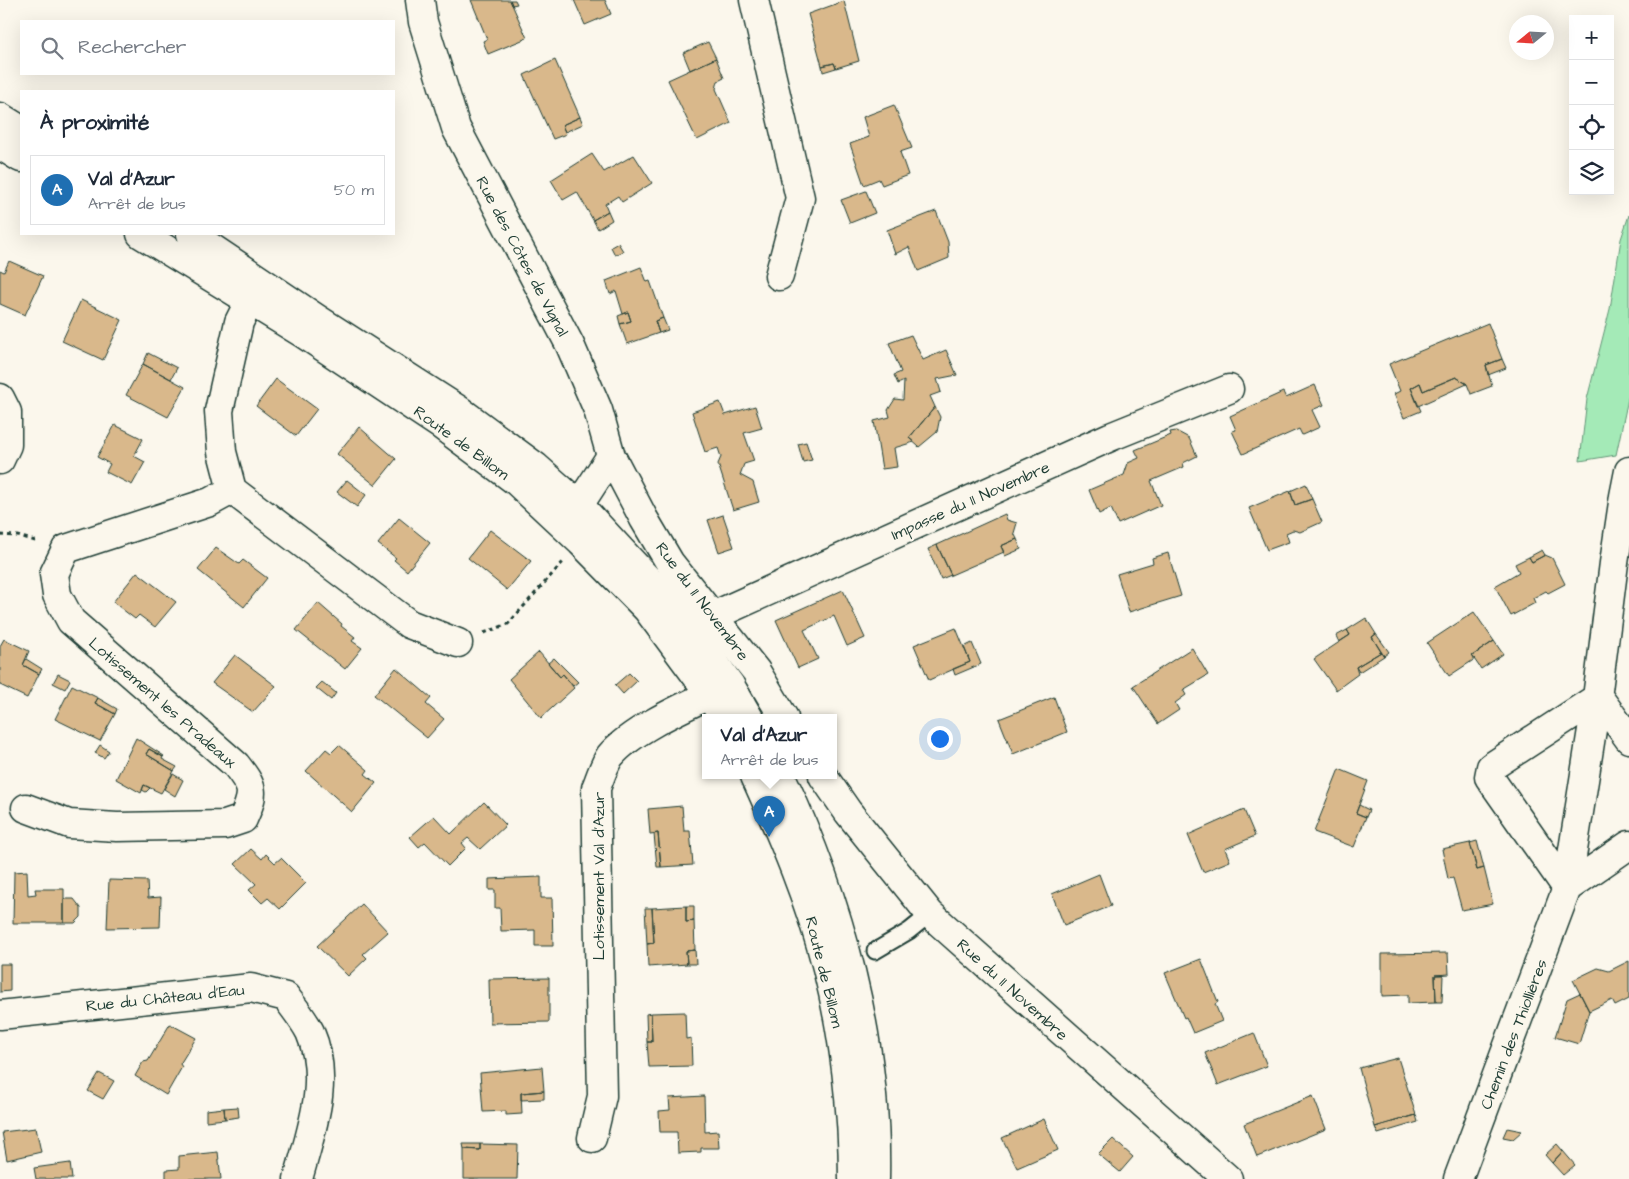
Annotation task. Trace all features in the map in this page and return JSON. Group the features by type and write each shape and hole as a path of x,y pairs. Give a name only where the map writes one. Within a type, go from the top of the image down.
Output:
{"street":[{"name":"Rue des Côtes de Vignal","path":"420,0 423,22 456,128 570,345 598,410 611,456"},
{"path":"754,0 800,198 778,276"},
{"path":"0,117 20,129"},
{"path":"0,145 20,157"},
{"name":"Route de Billom","path":"143,235 250,300 441,425 516,481 581,542 647,609 720,690 745,714"},
{"name":"Route de Billom","path":"192,235 316,318 459,410 536,467 579,505 666,599 698,639 720,690 723,714"},
{"path":"250,300 239,322 219,411 222,452 232,490 409,624 458,643"},
{"name":"Impasse du 11 Novembre","path":"713,616 1110,437 1229,389"},
{"path":"0,398 7,412 7,445 0,460"},
{"path":"579,505 611,456"},
{"name":"Rue du 11 Novembre","path":"611,456 644,519 670,563 756,671 782,714"},
{"name":"Chemin des Thiollières","path":"1458,1179 1568,888 1597,696 1621,515 1629,471"},
{"path":"66,549 210,502 232,490"},
{"name":"Lotissement les Pradeaux","path":"26,808 69,824 116,827 225,825 243,819 251,801 249,782 236,765 71,621 57,595 54,574 66,549"},
{"name":"Lotissement Val d'Azur","path":"592,1138 602,1096 596,788 609,758 624,740 666,716 720,690"},
{"path":"1629,739 1597,696 1491,767 1488,773 1490,779 1568,888 1629,845"},
{"name":"Route de Billom","path":"756,779 780,830 800,882 827,969 842,1044 853,1144 853,1179"},
{"name":"Route de Billom","path":"782,779 802,821 829,891 848,960 867,1048 876,1142 875,1179"},
{"name":"Rue du 11 Novembre","path":"825,779 848,812 930,914 1228,1179"},
{"name":"Rue du Château d'Eau","path":"0,1015 251,988 286,997 309,1031 319,1061 319,1098 298,1179"}],"lane":[{"path":"875,951 908,931 930,914"}],"path":[{"path":"0,535 18,536 66,549"},
{"path":"458,643 508,624 581,542"}],"green space":[{"path":"1629,215 1629,394 1616,455 1580,461 1587,399 1610,309 1621,239"}],"building":[{"path":"471,0 510,0 527,38 488,54 483,41 487,39"},
{"path":"510,0 515,0 517,4 512,5"},
{"path":"574,0 605,0 611,14 585,25"},
{"path":"844,1 859,61 836,68 834,63 822,66 808,14"},
{"path":"708,42 716,58 690,70 683,53"},
{"path":"716,58 724,78 718,81 716,89 731,123 697,140 668,80"},
{"path":"555,60 580,117 562,125 566,134 553,139 524,75"},
{"path":"834,63 836,68 823,72 822,66"},
{"path":"894,105 912,148 900,152 908,175 882,185 879,179 864,185 850,144 869,137 863,117"},
{"path":"580,117 583,124 565,132 562,125"},
{"path":"592,154 604,172 634,155 652,183 622,202 618,196 605,204 608,211 593,220 577,192 563,200 551,180"},
{"path":"866,191 875,213 850,223 841,200"},
{"path":"608,211 612,220 598,229 593,220"},
{"path":"936,211 948,242 949,258 918,271 909,247 895,254 887,230"},
{"path":"618,243 623,251 615,255 611,247"},
{"path":"9,261 43,276 25,315 0,304 0,270 4,272"},
{"path":"641,267 647,282 650,281 663,318 655,321 659,333 627,344 620,324 631,321 628,312 623,314 616,291 610,294 606,281"},
{"path":"81,300 122,320 103,360 62,341"},
{"path":"628,312 631,321 620,324 618,316"},
{"path":"663,318 668,330 659,333 655,321"},
{"path":"1488,323 1502,359 1486,365 1492,386 1471,394 1467,384 1456,377 1423,391 1420,383 1411,388 1421,411 1404,418 1394,394 1400,391 1389,364"},
{"path":"911,335 923,360 946,350 957,375 937,379 941,392 930,396 935,407 909,438 914,442 894,448 897,467 882,469 874,421 890,417 888,410 895,399 903,400 904,381 898,384 894,375 901,372 889,343"},
{"path":"148,353 177,368 171,379 143,364"},
{"path":"1502,359 1506,368 1488,375 1486,365"},
{"path":"143,364 185,387 168,417 126,395"},
{"path":"1456,377 1467,384 1418,406 1411,388 1420,383 1423,391"},
{"path":"276,379 317,409 296,436 256,406"},
{"path":"1315,385 1324,405 1312,410 1320,427 1302,435 1299,429 1243,454 1232,431 1236,430 1230,416 1283,392 1286,398"},
{"path":"720,402 725,415 755,406 762,428 744,433 754,461 744,464 740,475 753,482 759,502 733,510 718,464 721,457 718,448 705,452 692,412"},
{"path":"935,407 940,417 937,432 919,447 909,438"},
{"path":"115,425 143,439 134,456 145,462 132,485 106,472 110,464 97,457"},
{"path":"359,427 396,459 375,485 337,454"},
{"path":"1176,431 1189,438 1197,456 1183,463 1184,467 1151,481 1161,505 1118,524 1111,508 1099,514 1089,490 1124,475 1128,463 1139,458 1135,450 1171,435 1170,432"},
{"path":"806,442 812,460 803,462 798,444"},
{"path":"347,480 366,495 357,507 337,492"},
{"path":"1306,484 1312,499 1295,505 1290,491"},
{"path":"1290,491 1295,505 1312,499 1322,522 1300,532 1293,530 1286,533 1289,542 1267,550 1249,508"},
{"path":"1005,514 1007,520 1017,523 1014,533 1017,539 1001,546 1004,552 951,575 937,545"},
{"path":"723,515 734,547 719,552 708,520"},
{"path":"399,518 430,543 407,571 394,560 396,558 378,544"},
{"path":"490,530 531,561 507,590 468,558"},
{"path":"1017,539 1021,549 1005,556 1001,546"},
{"path":"937,545 951,575 941,579 928,549"},
{"path":"216,548 239,564 243,560 267,578 244,607 198,570"},
{"path":"1542,550 1545,555 1532,562 1529,557"},
{"path":"1168,553 1181,596 1129,612 1117,574 1153,563 1152,558"},
{"path":"1545,555 1552,558 1565,584 1533,598 1535,603 1511,616 1495,586 1519,572 1515,564 1529,557 1532,562"},
{"path":"137,572 176,602 155,627 139,615 135,619 113,602"},
{"path":"843,590 865,638 847,646 834,616 804,630 818,659 798,668 776,620"},
{"path":"318,603 355,637 352,641 362,648 345,669 296,630"},
{"path":"1474,612 1494,641 1472,656 1475,659 1449,676 1427,643"},
{"path":"1366,618 1376,634 1372,637 1381,652 1356,667 1358,674 1336,690 1314,659 1350,635 1347,630"},
{"path":"956,628 970,662 929,680 914,645"},
{"path":"1347,630 1350,635 1339,642 1336,636"},
{"path":"1376,634 1389,652 1384,656 1372,637"},
{"path":"4,639 29,651 23,665 39,674 27,698 0,685 0,646"},
{"path":"1494,641 1503,654 1481,669 1472,656"},
{"path":"972,643 981,664 955,675 953,669 970,662 964,647"},
{"path":"1192,648 1208,675 1183,690 1186,695 1175,703 1179,710 1158,724 1133,686"},
{"path":"539,652 560,677 563,674 574,688 541,718 509,679"},
{"path":"1381,652 1384,656 1359,672 1356,667"},
{"path":"235,655 276,686 253,712 212,683"},
{"path":"554,658 578,682 573,686 563,674 560,677 548,663"},
{"path":"26,659 42,669 39,674 23,665"},
{"path":"396,668 431,698 426,704 444,719 427,738 374,695"},
{"path":"629,673 637,681 623,694 615,685"},
{"path":"58,674 70,680 65,689 53,683"},
{"path":"322,682 336,693 331,700 316,688"},
{"path":"72,685 98,698 95,703 115,714 100,741 55,719"},
{"path":"1054,697 1067,732 1013,754 999,719"},
{"path":"98,698 117,709 115,714 95,703"},
{"path":"136,738 164,756 149,749 146,754 174,771 161,793 144,785 141,793 116,779"},
{"path":"100,745 109,751 104,758 95,753"},
{"path":"339,745 368,770 365,774 376,783 352,812 306,771 326,749 331,753"},
{"path":"149,749 177,767 174,771 146,754"},
{"path":"1339,769 1368,781 1356,813 1366,817 1354,847 1314,832"},
{"path":"173,774 183,780 175,796 164,789"},
{"path":"144,785 150,788 146,792 142,790"},
{"path":"484,802 506,825 480,849 468,838 462,843 466,848 448,866 425,842 419,847 410,837 434,816 451,834"},
{"path":"1359,805 1369,810 1366,817 1356,813"},
{"path":"682,806 684,831 690,831 693,865 661,867 658,833 650,834 648,809"},
{"path":"1244,810 1255,836 1225,849 1230,861 1203,872 1188,835"},
{"path":"658,833 661,867 657,867 654,834"},
{"path":"1477,841 1484,868 1477,870 1470,843"},
{"path":"1470,843 1477,870 1484,868 1493,904 1462,910 1453,878 1448,879 1442,849"},
{"path":"251,849 262,859 266,854 275,863 281,858 306,883 280,909 268,898 262,903 249,890 256,884 235,864"},
{"path":"27,871 28,895 36,894 35,889 64,889 64,923 13,923 14,872"},
{"path":"1099,874 1111,906 1064,925 1052,894"},
{"path":"541,877 541,898 552,898 553,946 535,946 535,930 501,931 500,908 495,908 495,890 489,890 489,879"},
{"path":"109,880 147,881 148,898 161,897 160,927 107,928"},
{"path":"64,899 74,899 81,908 81,917 75,923 64,923"},
{"path":"362,904 388,932 363,954 367,958 348,976 317,946"},
{"path":"686,906 686,922 694,921 695,950 686,951 687,964 648,967 647,944 654,943 652,908"},
{"path":"686,906 694,906 694,921 686,922"},
{"path":"645,908 652,908 654,943 647,944"},
{"path":"695,950 696,964 687,964 686,951"},
{"path":"1448,953 1449,974 1435,975 1436,1002 1408,1003 1408,995 1382,996 1382,954"},
{"path":"1201,959 1218,1002 1215,1004 1222,1021 1193,1033 1186,1017 1184,1018 1165,973"},
{"path":"1629,961 1629,999 1615,1006 1612,1000 1589,1011 1573,980 1598,968 1609,971"},
{"path":"0,964 10,964 10,991 0,992"},
{"path":"1435,975 1443,975 1442,1002 1436,1002"},
{"path":"549,978 549,1022 490,1023 489,979"},
{"path":"1580,993 1589,1011 1579,1044 1555,1037 1567,999"},
{"path":"685,1012 686,1039 691,1038 692,1066 649,1067 647,1042 652,1042 651,1013"},
{"path":"651,1013 652,1042 647,1042 646,1014"},
{"path":"170,1024 196,1038 180,1064 182,1067 166,1095 135,1076 143,1062 148,1061"},
{"path":"1254,1033 1267,1066 1218,1085 1205,1053"},
{"path":"1398,1058 1416,1115 1375,1127 1359,1068"},
{"path":"542,1067 544,1091 521,1093 522,1114 506,1115 506,1111 483,1112 480,1073"},
{"path":"99,1073 114,1081 103,1099 88,1091"},
{"path":"544,1091 544,1099 521,1100 521,1093"},
{"path":"704,1096 705,1132 718,1131 719,1148 701,1148 701,1152 678,1153 677,1132 660,1132 659,1111 670,1110 669,1098"},
{"path":"1313,1096 1326,1129 1257,1157 1244,1124"},
{"path":"238,1107 239,1117 225,1119 224,1108"},
{"path":"224,1108 225,1119 206,1121 206,1110"},
{"path":"1416,1115 1418,1122 1378,1134 1375,1127"},
{"path":"1044,1119 1058,1150 1017,1168 1002,1138"},
{"path":"36,1128 41,1152 7,1160 2,1132"},
{"path":"1507,1128 1522,1131 1513,1139 1503,1137"},
{"path":"1113,1139 1133,1157 1120,1172 1098,1154"},
{"path":"463,1144 480,1144 480,1150 464,1149"},
{"path":"480,1144 518,1145 517,1179 464,1179 464,1149 480,1150"},
{"path":"1557,1144 1563,1151 1552,1163 1545,1155"},
{"path":"1563,1151 1575,1165 1563,1175 1552,1163"},
{"path":"218,1152 221,1179 166,1179 166,1170 179,1169 179,1156"},
{"path":"70,1163 72,1179 36,1179 34,1168"}],"place":[{"name":"Val d'Azur","path":"769,837"}]}
